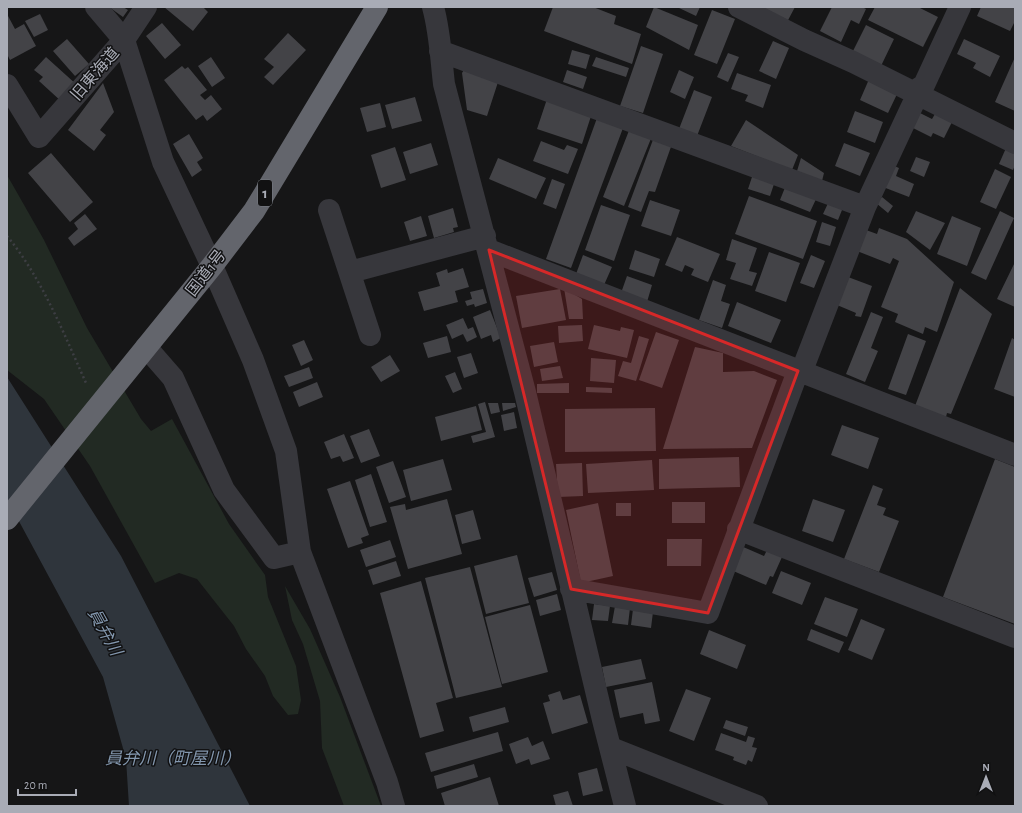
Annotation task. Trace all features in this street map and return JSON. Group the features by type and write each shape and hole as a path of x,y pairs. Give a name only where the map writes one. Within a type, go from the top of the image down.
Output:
{"highway":[{"name":"国道1号","path":"7,519 212,266 254,211 377,7"}],"street":[{"path":"96,7 124,40 163,162 212,266 253,360 286,451 300,552 387,782 394,806"},
{"name":"旧東海道","path":"7,85 39,137 124,40 146,7"},
{"path":"433,7 439,30 444,84 487,243 625,806"},
{"path":"738,7 1015,142"},
{"path":"571,589 708,613 738,529 865,207 960,7"},
{"path":"440,51 865,207"},
{"path":"329,210 370,335"},
{"path":"350,272 487,243 800,372 1015,456"},
{"path":"146,347 172,378 224,490 274,558 300,552"},
{"path":"738,529 1015,637"},
{"path":"611,748 757,806"},
{"path":"387,782 407,806"}],"path":[{"path":"7,236 39,286 86,383"}],"highlighted area":[{"path":"489,250 798,371 708,613 571,589"}],"shaded area":[{"path":"7,175 44,240 87,328 141,419 151,431 172,419 229,524 265,575 268,597 296,666 301,700 298,714 288,715 273,696 265,676 246,649 234,626 197,579 179,573 155,583 90,466 44,399 7,370"},
{"path":"285,586 310,629 340,697 381,806 344,806 322,748 320,701 303,644 292,620"}],"water":[{"name":"員弁川（町屋川）","path":"7,377 121,556 250,806 129,806 126,759 103,677 7,499"}],"building":[{"path":"109,7 123,7 128,10 123,17"},
{"path":"164,7 203,7 208,12 193,31"},
{"path":"553,7 593,7 616,16 614,24 641,34 632,64 544,31"},
{"path":"654,7 698,25 689,50 646,27"},
{"path":"677,7 700,7 696,16"},
{"path":"750,7 795,7 786,24"},
{"path":"832,7 862,7 866,9 859,24 851,20 841,42 820,31"},
{"path":"875,7 918,7 938,17 923,47 868,20"},
{"path":"981,7 1015,7 1015,21 1010,31 977,16"},
{"path":"712,10 735,19 717,64 694,55"},
{"path":"7,14 15,29 24,24 36,46 10,60 7,54"},
{"path":"40,14 48,30 34,37 25,21"},
{"path":"162,23 181,45 165,59 146,36"},
{"path":"866,25 894,39 881,66 852,53"},
{"path":"288,33 306,50 273,85 264,77 274,67 264,59"},
{"path":"67,39 89,64 75,76 53,51"},
{"path":"964,39 1000,56 990,77 973,68 976,63 957,54"},
{"path":"773,41 789,48 776,79 759,71"},
{"path":"641,46 663,54 643,113 620,106"},
{"path":"572,50 590,55 586,69 568,64"},
{"path":"728,53 739,57 728,82 717,77"},
{"path":"46,57 77,85 62,102 39,81 43,77 34,70"},
{"path":"211,57 225,78 212,87 198,66"},
{"path":"596,57 629,68 626,77 592,66"},
{"path":"1015,57 1015,111 995,102"},
{"path":"182,66 185,69 188,67 207,90 200,95 205,100 211,95 222,109 207,121 203,115 196,120 164,80"},
{"path":"465,68 499,79 487,116 467,110 462,73"},
{"path":"567,70 587,77 583,89 563,82"},
{"path":"679,70 694,77 685,99 670,92"},
{"path":"737,73 771,85 763,108 745,101 748,95 731,89"},
{"path":"870,77 899,90 888,113 860,100"},
{"path":"103,83 114,112 100,130 106,135 94,151 68,130"},
{"path":"694,90 712,97 697,136 679,129"},
{"path":"415,97 422,121 392,129 385,105"},
{"path":"547,99 592,113 582,144 537,129"},
{"path":"380,103 386,127 367,132 360,108"},
{"path":"855,111 883,122 875,143 847,132"},
{"path":"918,112 932,119 935,114 952,122 944,138 933,133 931,137 911,127"},
{"path":"597,118 623,128 571,268 546,259"},
{"path":"746,120 798,155 792,170 731,146"},
{"path":"630,128 652,136 624,206 603,197"},
{"path":"189,134 203,158 197,162 202,170 192,177 173,144"},
{"path":"654,137 672,144 655,192 649,191 641,212 628,207"},
{"path":"541,141 564,150 567,145 578,149 568,174 533,161"},
{"path":"431,143 438,165 410,174 403,152"},
{"path":"844,143 870,153 860,176 835,166"},
{"path":"395,147 406,180 381,188 371,155"},
{"path":"1006,148 1015,151 1015,165 1013,170 999,164"},
{"path":"51,153 93,202 70,222 28,173"},
{"path":"916,157 930,162 924,177 910,171"},
{"path":"498,158 546,178 536,199 489,179"},
{"path":"801,158 824,173 822,181 797,171"},
{"path":"892,165 899,168 896,176 914,184 909,197 883,187"},
{"path":"995,169 1011,177 996,209 980,202"},
{"path":"753,174 775,181 770,196 748,189"},
{"path":"552,179 565,184 556,209 543,204"},
{"path":"786,185 817,197 810,212 780,200"},
{"path":"749,196 817,221 803,259 735,234"},
{"path":"882,197 893,206 888,213 876,203"},
{"path":"830,199 844,205 838,220 823,214"},
{"path":"650,200 680,210 671,236 641,226"},
{"path":"601,205 630,215 614,261 585,250"},
{"path":"453,208 458,227 453,228 454,232 434,238 428,216"},
{"path":"916,211 945,223 930,250 906,232"},
{"path":"1000,211 1014,218 986,280 971,273"},
{"path":"85,214 97,229 74,246 68,238 78,229 74,223"},
{"path":"421,216 427,236 410,241 404,222"},
{"path":"952,216 981,228 967,266 937,254"},
{"path":"822,222 836,227 830,246 816,242"},
{"path":"879,228 907,239 954,282 937,332 925,327 923,334 895,322 898,314 881,307 899,261 893,258 890,264 857,251 866,230 877,234"},
{"path":"677,237 720,254 708,282 691,275 694,269 685,265 682,272 665,265"},
{"path":"732,239 757,248 749,271 757,273 752,286 730,279 736,263 726,260"},
{"path":"635,250 660,259 654,277 629,269"},
{"path":"769,252 800,263 786,302 755,291"},
{"path":"583,255 612,267 604,285 576,274"},
{"path":"811,255 825,261 814,288 800,283"},
{"path":"1015,262 1015,307 997,299"},
{"path":"463,268 469,287 455,291 458,302 424,311 418,292 440,286 436,273 447,269 448,273"},
{"path":"627,276 652,285 647,302 621,293"},
{"path":"848,277 872,286 861,317 855,316 856,313 837,305"},
{"path":"713,280 726,285 721,301 730,304 722,328 699,320"},
{"path":"564,288 582,299 583,319 569,319"},
{"path":"960,288 992,314 951,414 947,413 946,417 915,406"},
{"path":"483,289 487,303 475,307 474,304 467,306 465,301 472,299 470,292"},
{"path":"560,289 566,320 522,328 516,296"},
{"path":"737,302 781,320 771,343 728,326"},
{"path":"490,310 501,338 493,342 491,335 481,339 473,317"},
{"path":"871,312 883,317 871,348 878,351 865,382 846,374"},
{"path":"463,318 468,329 473,327 477,337 467,342 463,334 452,339 446,325"},
{"path":"582,325 583,341 559,343 558,326"},
{"path":"594,325 620,331 621,327 634,330 627,358 588,349"},
{"path":"656,332 679,340 662,388 639,380"},
{"path":"908,334 926,341 906,395 888,389"},
{"path":"447,336 451,352 428,358 423,343"},
{"path":"639,336 649,339 636,381 618,376 623,361 631,363"},
{"path":"1012,338 1015,340 1015,397 994,389"},
{"path":"304,340 313,360 301,366 292,345"},
{"path":"554,342 558,362 534,367 530,346"},
{"path":"695,347 723,353 723,372 754,371 777,380 752,448 663,449"},
{"path":"471,353 478,373 464,378 457,357"},
{"path":"390,355 400,371 381,382 371,367"},
{"path":"591,358 616,360 614,383 590,381"},
{"path":"560,366 563,378 542,381 540,369"},
{"path":"309,367 313,378 289,387 284,376"},
{"path":"455,372 462,389 453,393 445,376"},
{"path":"317,382 323,397 299,407 293,392"},
{"path":"569,383 569,393 537,393 537,384"},
{"path":"586,387 612,388 612,393 586,392"},
{"path":"485,402 495,437 473,443 471,436 486,432 478,404"},
{"path":"488,403 498,403 500,412 491,414"},
{"path":"502,403 515,403 516,407 503,411"},
{"path":"476,406 482,430 441,441 435,417"},
{"path":"655,408 656,451 565,452 565,409"},
{"path":"514,412 517,428 504,431 501,415"},
{"path":"842,425 879,438 868,469 831,455"},
{"path":"369,429 380,456 361,463 350,436"},
{"path":"344,434 354,458 343,462 340,456 331,459 324,442"},
{"path":"739,457 740,487 659,489 659,459"},
{"path":"443,459 452,490 411,501 403,470"},
{"path":"995,459 1015,467 1015,624 943,597"},
{"path":"652,460 654,490 588,493 586,464"},
{"path":"393,461 406,497 389,503 376,467"},
{"path":"582,463 583,496 558,497 556,464"},
{"path":"371,474 387,522 370,527 355,480"},
{"path":"350,481 369,535 361,538 363,543 348,548 327,489"},
{"path":"873,485 883,489 877,505 886,508 883,515 899,521 879,572 844,559"},
{"path":"447,499 462,554 408,569 390,507 405,504 406,510"},
{"path":"813,499 845,510 833,542 802,531"},
{"path":"672,502 705,502 705,523 672,523"},
{"path":"598,503 613,576 581,583 566,510"},
{"path":"616,503 631,503 631,516 616,516"},
{"path":"473,510 481,539 462,544 455,515"},
{"path":"667,539 702,539 701,566 667,566"},
{"path":"390,540 396,557 366,567 360,550"},
{"path":"741,546 764,556 767,550 782,557 773,577 770,576 766,585 731,570"},
{"path":"517,555 529,603 486,614 474,566"},
{"path":"396,561 401,576 373,585 368,570"},
{"path":"470,567 502,687 456,698 425,578"},
{"path":"781,571 811,583 802,605 772,593"},
{"path":"552,572 557,590 534,597 528,578"},
{"path":"421,581 453,698 436,703 444,731 420,738 380,593"},
{"path":"557,594 561,610 540,616 536,600"},
{"path":"825,597 858,609 847,637 814,624"},
{"path":"594,604 610,606 608,621 592,620"},
{"path":"530,605 548,672 502,684 485,617"},
{"path":"615,606 630,608 628,625 612,623"},
{"path":"633,609 653,612 651,628 631,625"},
{"path":"861,619 885,629 872,660 848,650"},
{"path":"811,629 844,642 839,653 807,640"},
{"path":"709,630 746,645 737,669 700,654"},
{"path":"641,659 646,679 606,687 602,667"},
{"path":"652,682 660,721 645,724 643,713 620,718 614,690"},
{"path":"686,689 711,698 694,741 669,731"},
{"path":"560,691 563,700 580,695 588,723 552,734 543,703 550,701 548,695"},
{"path":"505,707 509,722 473,732 469,717"},
{"path":"726,720 748,727 745,736 723,728"},
{"path":"498,732 503,751 431,772 425,753"},
{"path":"721,733 746,742 748,736 755,738 752,747 757,748 752,762 748,760 746,765 733,760 734,757 715,750"},
{"path":"528,737 532,746 543,741 550,759 531,765 529,759 516,764 509,744"},
{"path":"474,764 478,777 437,789 434,776"},
{"path":"597,768 603,791 583,796 578,773"},
{"path":"490,777 499,806 445,806 441,793"},
{"path":"568,791 573,806 556,806 553,795"}],"water label":[{"name":"員弁川","path":"105,632"}]}
